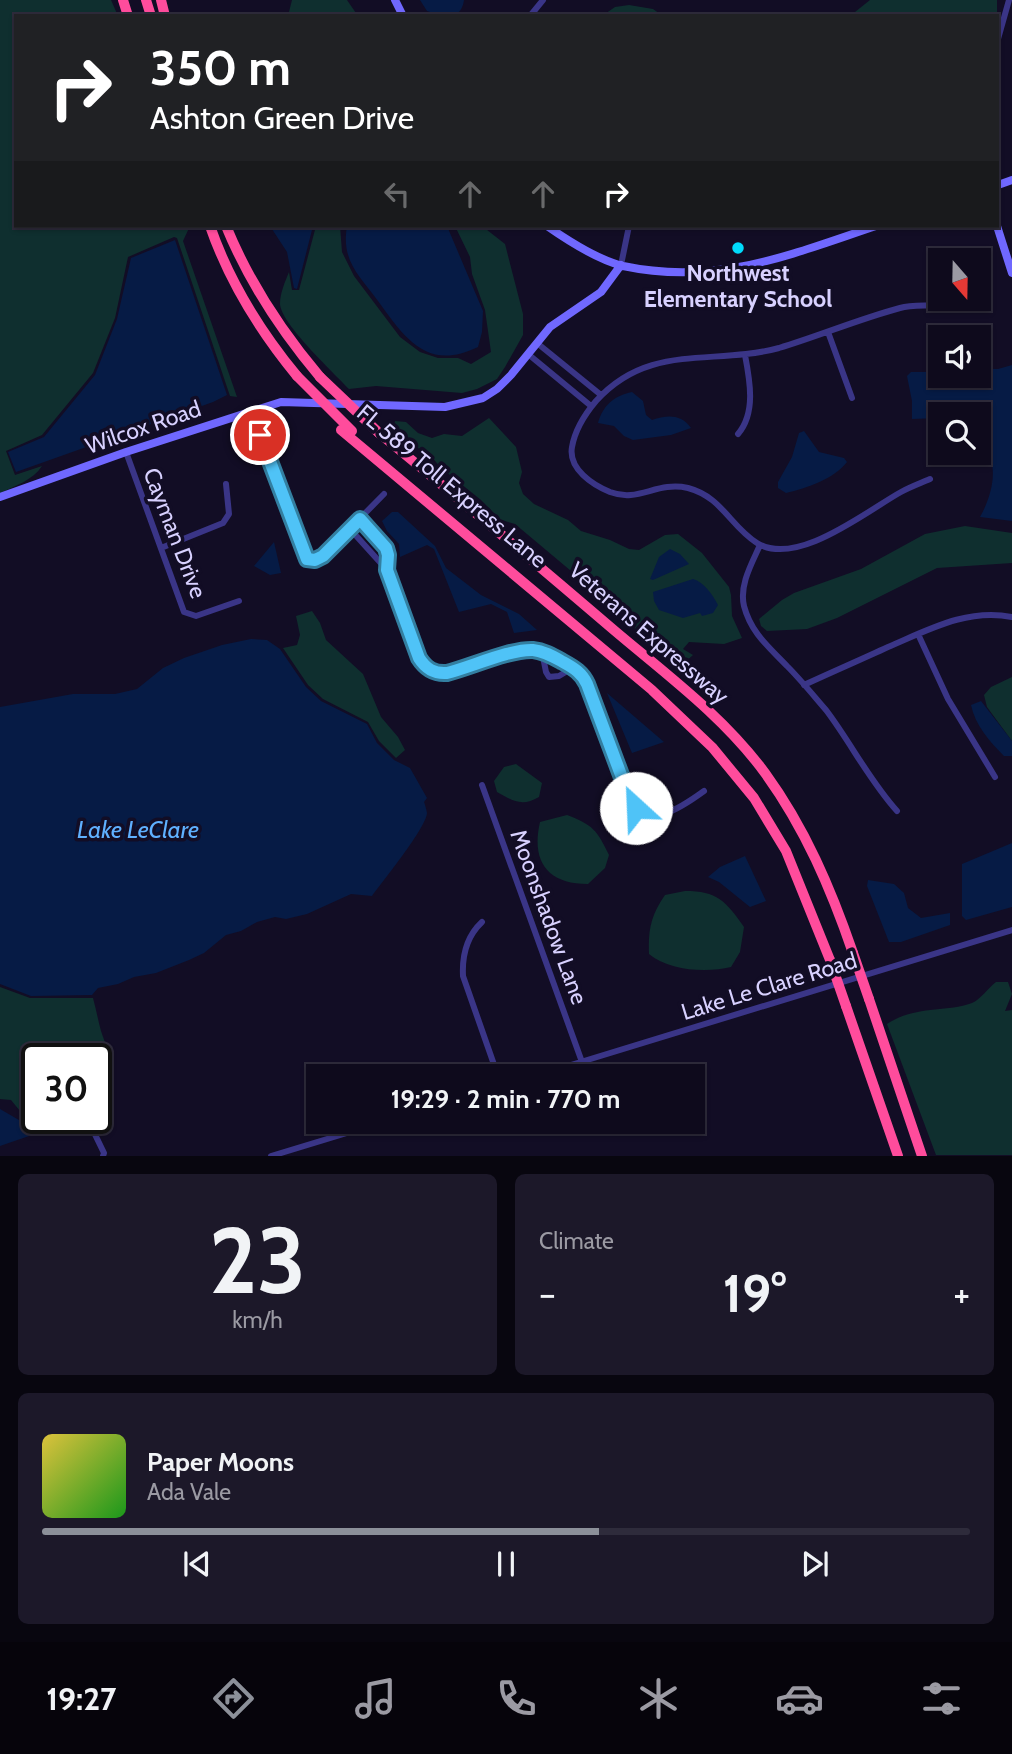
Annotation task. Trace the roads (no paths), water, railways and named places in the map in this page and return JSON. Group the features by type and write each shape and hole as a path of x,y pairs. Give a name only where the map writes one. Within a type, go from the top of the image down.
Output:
{"highway":[{"name":"Veterans Expressway","path":"204,228 222,272 244,314 293,376 346,431 652,690 712,747 754,798 786,851 830,960 898,1156"},
{"path":"211,228 250,310 293,376"},
{"name":"Veterans Expressway","path":"227,228 270,312 320,377 379,433 686,691 726,728 763,770 806,838 827,881 922,1156"}],"street":[{"path":"532,14 543,0"},
{"path":"999,35 1009,0"},
{"path":"550,228 621,265 678,272 736,269 770,261 870,228"},
{"path":"621,265 629,228"},
{"path":"998,228 1012,273"},
{"name":"Wilcox Road","path":"0,497 126,452 281,402 445,407 468,403 497,389 550,327 601,292 621,265"},
{"path":"928,306 902,308 777,348 745,355 662,361 632,372 608,387 591,406 575,433 571,452 577,469 590,481 611,492 631,496 666,486 707,494 741,530 760,545 782,548 814,542 838,532 902,491 930,480"},
{"path":"828,332 852,398"},
{"path":"537,344 601,395"},
{"path":"528,354 591,406"},
{"path":"738,434 747,423 750,400 745,355"},
{"path":"574,391 582,385 581,379"},
{"path":"251,411 304,556 311,561 319,559 384,494"},
{"name":"Cayman Drive","path":"126,452 184,612 195,617 239,601"},
{"path":"161,548 223,523 229,514 226,484"},
{"path":"360,519 388,551 387,570"},
{"path":"350,529 387,570 419,658 433,672 447,673 521,651 542,652 573,667 587,684 630,799 636,808 649,815 663,815 681,807 704,791"},
{"path":"368,548 379,540"},
{"path":"760,545 745,582 743,603 750,624 764,644 804,684 826,711 866,772 897,811"},
{"path":"804,684 935,626 972,615 1012,617"},
{"path":"918,634 948,699 995,777"},
{"path":"542,652 549,677 559,676 573,667"},
{"name":"Moonshadow Lane","path":"482,785 582,1062"},
{"path":"482,922 474,930 467,946 462,961 463,976 494,1064"},
{"name":"Lake Le Clare Road","path":"575,1064 1012,930"},
{"path":"95,1134 103,1156"},
{"path":"271,1156 343,1134"}],"water":[{"path":"420,0 464,0 459,12 455,14 427,11"},
{"path":"271,228 312,228 297,289 294,288 287,252"},
{"path":"347,228 448,228 483,311 478,347 445,356 431,353 408,338 353,267 346,238"},
{"path":"175,240 227,395 16,472 8,452 44,437 95,375 117,319 131,258"},
{"path":"1012,365 1012,521 980,517 989,496 993,475 991,402 928,402 928,418 912,419 907,376 911,372 928,371 928,388 991,388 991,369"},
{"path":"632,392 643,401 646,415 652,420 663,417 678,418 691,428 671,435 633,440 624,436 614,426 598,423 610,402"},
{"path":"804,431 819,452 844,458 847,462 828,478 786,493 778,488 778,482 792,457 799,433"},
{"path":"392,512 398,512 435,546 446,568 481,595 519,614 537,630 514,633 507,612 491,604 459,612 434,549 427,545 400,557 399,544 382,521"},
{"path":"274,542 281,573 270,575 254,566"},
{"path":"670,549 680,554 689,564 650,579 659,557"},
{"path":"693,579 704,586 716,601 718,605 713,613 702,616 700,613 683,618 659,610 653,592"},
{"name":"Lake LeClare","path":"251,639 267,640 280,649 306,687 321,701 367,724 377,743 394,760 410,768 427,798 424,802 427,813 420,830 403,854 372,896 351,894 307,914 257,922 241,931 226,935 204,953 189,960 156,973 98,988 92,995 31,996 0,984 0,707 73,694 115,694 137,689 163,668 184,658 222,645"},
{"path":"607,693 664,742 632,753"},
{"path":"981,701 1012,741 1012,756 1004,756 980,726 971,705"},
{"path":"1012,843 1012,907 966,920 962,916 962,864"},
{"path":"745,856 766,901 750,907 719,882 708,877 720,867"},
{"path":"868,880 894,884 904,893 908,908 921,918 950,913 950,925 901,942 889,942 867,886"},
{"path":"0,1109 21,1121 21,1134 32,1135 0,1146"}],"place":[{"name":"Northwest Elementary School","path":"738,248"}]}
